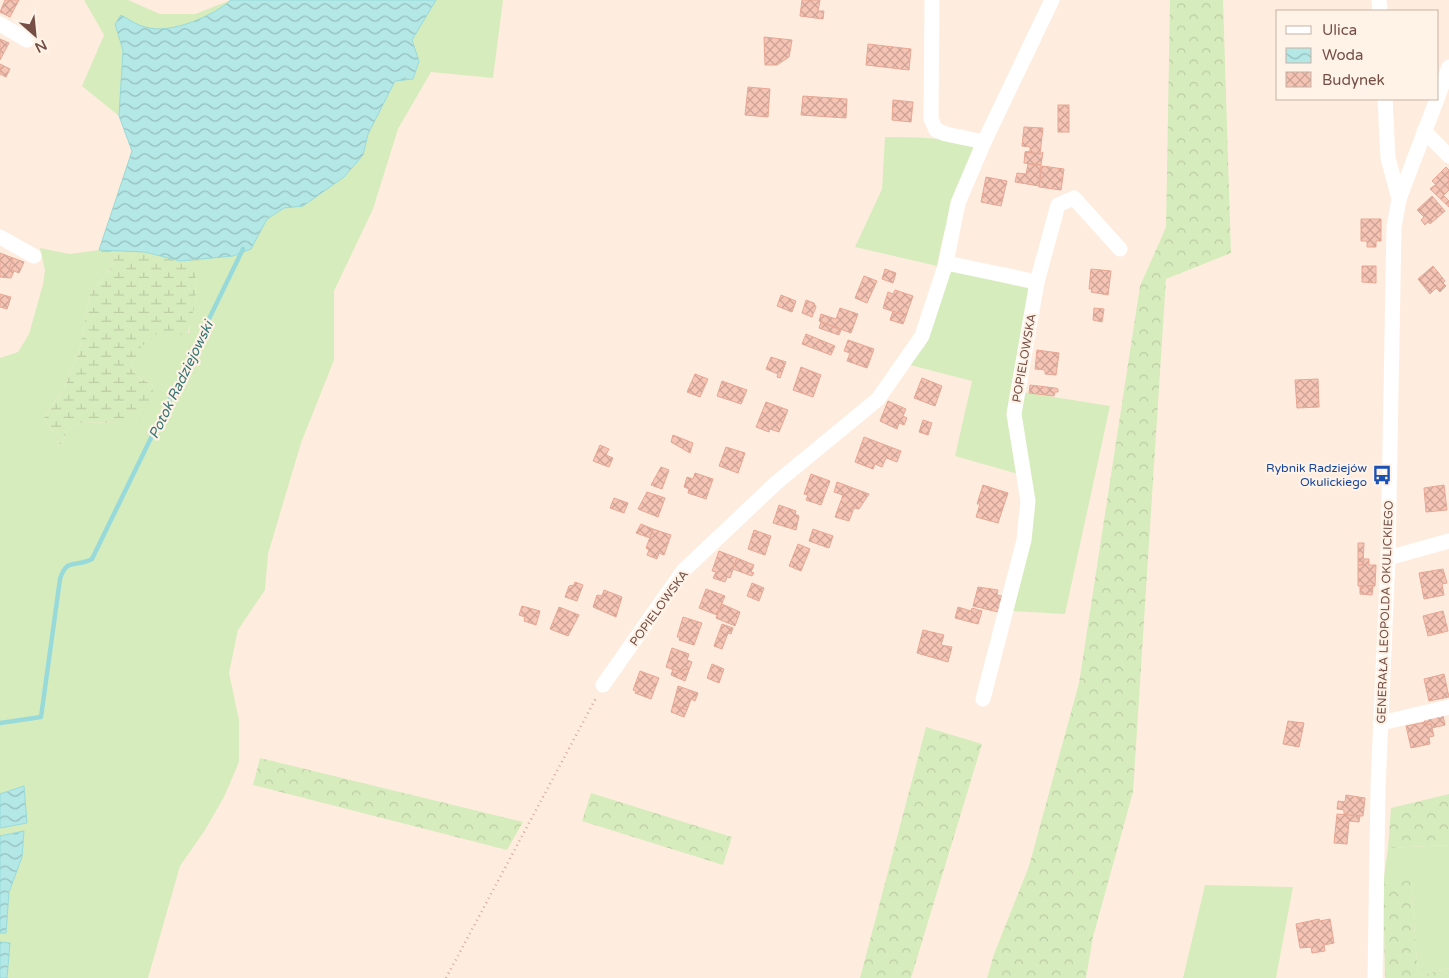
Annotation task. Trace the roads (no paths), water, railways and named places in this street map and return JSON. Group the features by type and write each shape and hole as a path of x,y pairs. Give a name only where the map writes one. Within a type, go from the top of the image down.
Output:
{"street":[{"path":"932,0 930,119 936,130 984,142"},
{"name":"POPIELOWSKA","path":"603,685 683,571 776,483 878,399 922,336 946,263 958,203 984,142 1052,0"},
{"path":"0,24 27,40"},
{"name":"GENERAŁA LEOPOLDA OKULICKIEGO","path":"1439,92 1449,67"},
{"path":"1385,100 1388,158 1399,199"},
{"name":"GENERAŁA LEOPOLDA OKULICKIEGO","path":"1375,978 1381,723 1388,558 1394,226 1399,199 1436,100"},
{"path":"1424,131 1449,156"},
{"name":"POPIELOWSKA","path":"983,699 1024,540 1028,501 1014,414 1037,282 1058,205 1074,198 1120,249"},
{"path":"0,237 34,256"},
{"path":"946,263 1037,282"},
{"path":"1388,558 1449,541"},
{"path":"1381,723 1449,707"}],"water":[{"path":"231,0 436,0 412,40 419,61 413,79 395,81 368,134 363,155 344,177 303,206 284,208 267,219 251,249 233,256 180,261 145,252 99,250 132,151 119,116 123,50 115,24 121,15 145,27 155,29 178,26 202,18"},
{"path":"24,786 27,823 0,828 0,794"},
{"path":"24,831 22,857 9,892 6,933 0,933 0,836"},
{"path":"0,942 10,943 7,978 0,978"}],"waterway":[{"name":"Potok Radziejowski","path":"0,723 41,717 60,579 63,572 69,565 92,559 243,249"}],"place":[{"name":"Rybnik Radziejów Okulickiego","path":"1382,475"}]}
